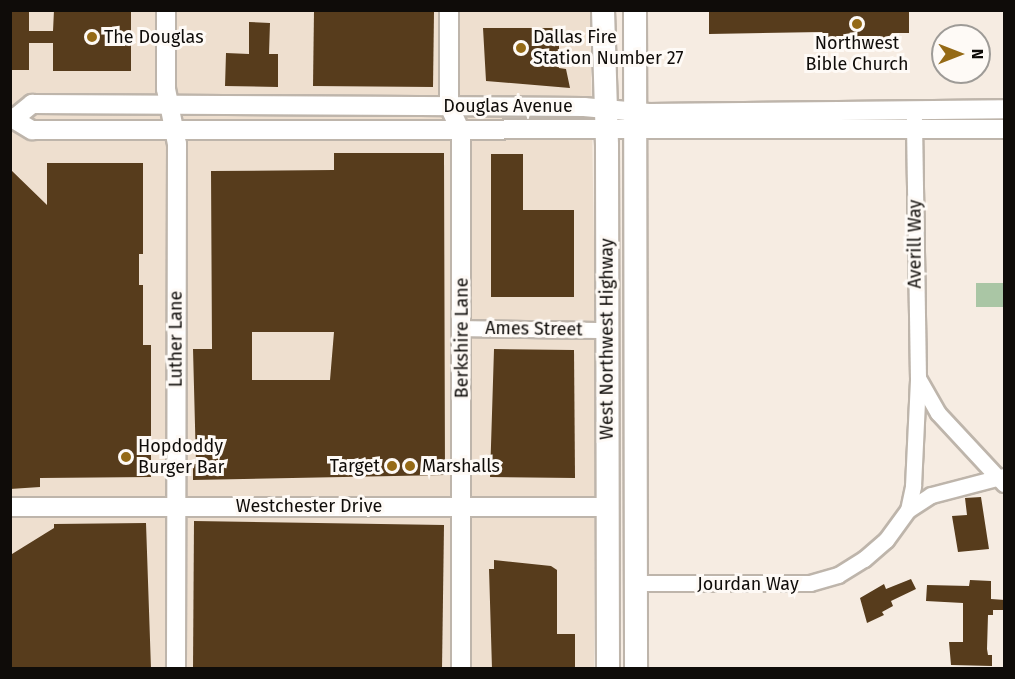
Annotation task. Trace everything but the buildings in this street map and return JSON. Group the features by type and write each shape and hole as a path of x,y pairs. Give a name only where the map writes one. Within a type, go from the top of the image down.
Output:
{"main road":[{"name":"West Northwest Highway","path":"603,10 608,330 608,669"},
{"name":"West Northwest Highway","path":"635,10 636,663"},
{"path":"605,52 635,52"},
{"path":"608,507 622,526 623,633 636,663"}],"street":[{"name":"Luther Lane","path":"166,10 169,104 177,144 176,669"},
{"name":"Berkshire Lane","path":"449,10 449,106 462,132 461,669"},
{"name":"Douglas Avenue","path":"606,120 462,132 32,130 13,117 32,104 449,106 606,120 914,129 1005,129"},
{"path":"321,105 321,130"},
{"path":"354,131 355,105"},
{"name":"Douglas Avenue","path":"635,121 914,110 1005,109"},
{"name":"Averill Way","path":"908,510 913,486 918,378 914,110"},
{"name":"Ames Street","path":"461,328 608,330"},
{"name":"Averill Way","path":"918,378 938,413 1003,479"},
{"name":"Jourdan Way","path":"636,583 810,584 838,575 864,559 886,540 908,510 931,495 1003,479"},
{"name":"Westchester Drive","path":"10,507 608,507"}],"shaded area":[{"path":"10,11 590,11 595,302 594,668 11,668"}],"green space":[{"path":"976,283 1004,283 1004,307 976,307"}],"place":[{"name":"Northwest Bible Church","path":"857,24"},
{"name":"The Douglas","path":"92,37"},
{"name":"Dallas Fire Station Number 27","path":"521,48"},
{"name":"Hopdoddy Burger Bar","path":"126,457"},
{"name":"Target","path":"392,466"},
{"name":"Marshalls","path":"410,466"}]}
